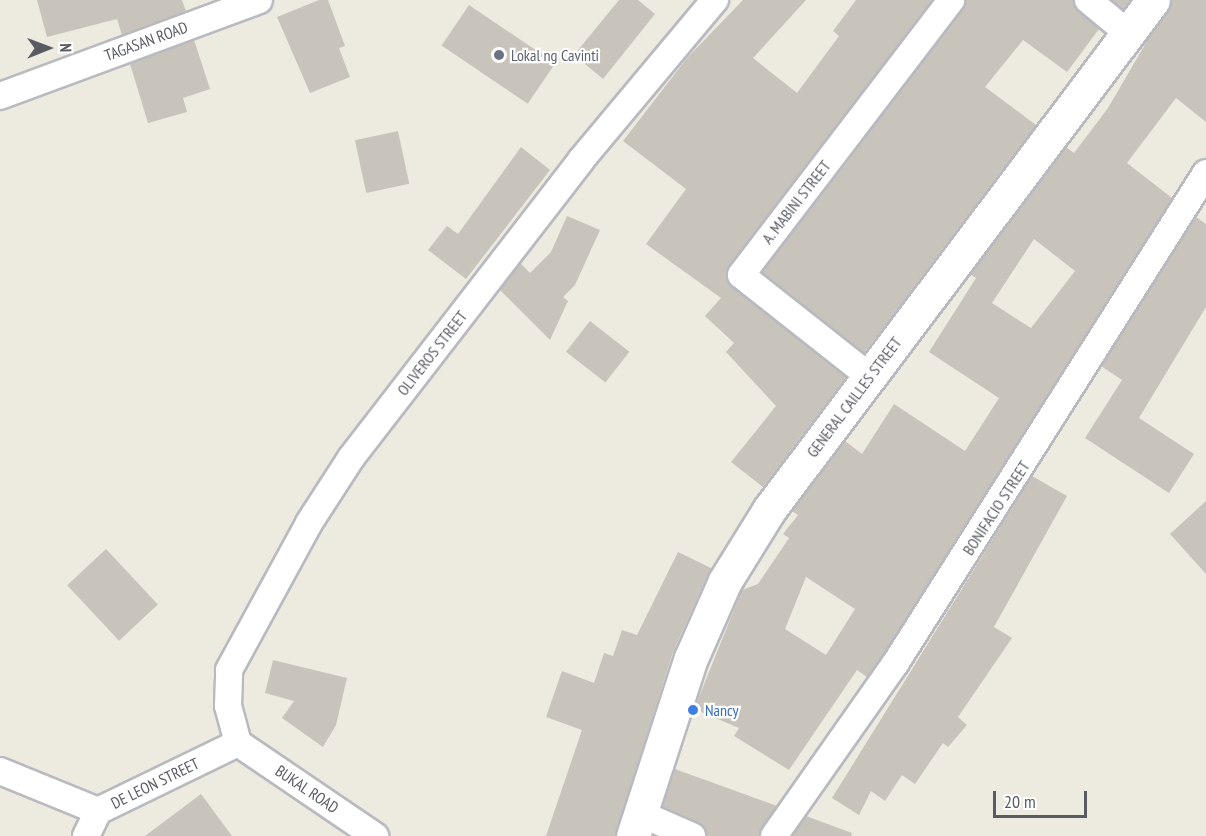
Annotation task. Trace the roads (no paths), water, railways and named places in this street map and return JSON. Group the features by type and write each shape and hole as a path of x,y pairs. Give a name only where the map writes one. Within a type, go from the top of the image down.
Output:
{"street":[{"name":"TAGASAN ROAD","path":"0,96 260,0"},
{"name":"OLIVEROS STREET","path":"238,744 228,706 229,670 309,523 351,458 581,160 715,0"},
{"name":"A. MABINI STREET","path":"868,376 741,275 951,0"},
{"path":"1088,0 1128,33"},
{"name":"GENERAL CAILLES STREET","path":"636,825 691,658 725,582 769,510 1153,0"},
{"name":"BONIFACIO STREET","path":"774,836 902,654 1205,178"},
{"name":"DE LEON STREET","path":"86,836 98,811 238,744"},
{"name":"BUKAL ROAD","path":"238,744 375,836"},
{"path":"0,771 98,811"},
{"path":"636,825 692,836"}],"place":[{"name":"Lokal ng Cavinti","path":"499,55"},
{"name":"Nancy","path":"693,710"}]}
